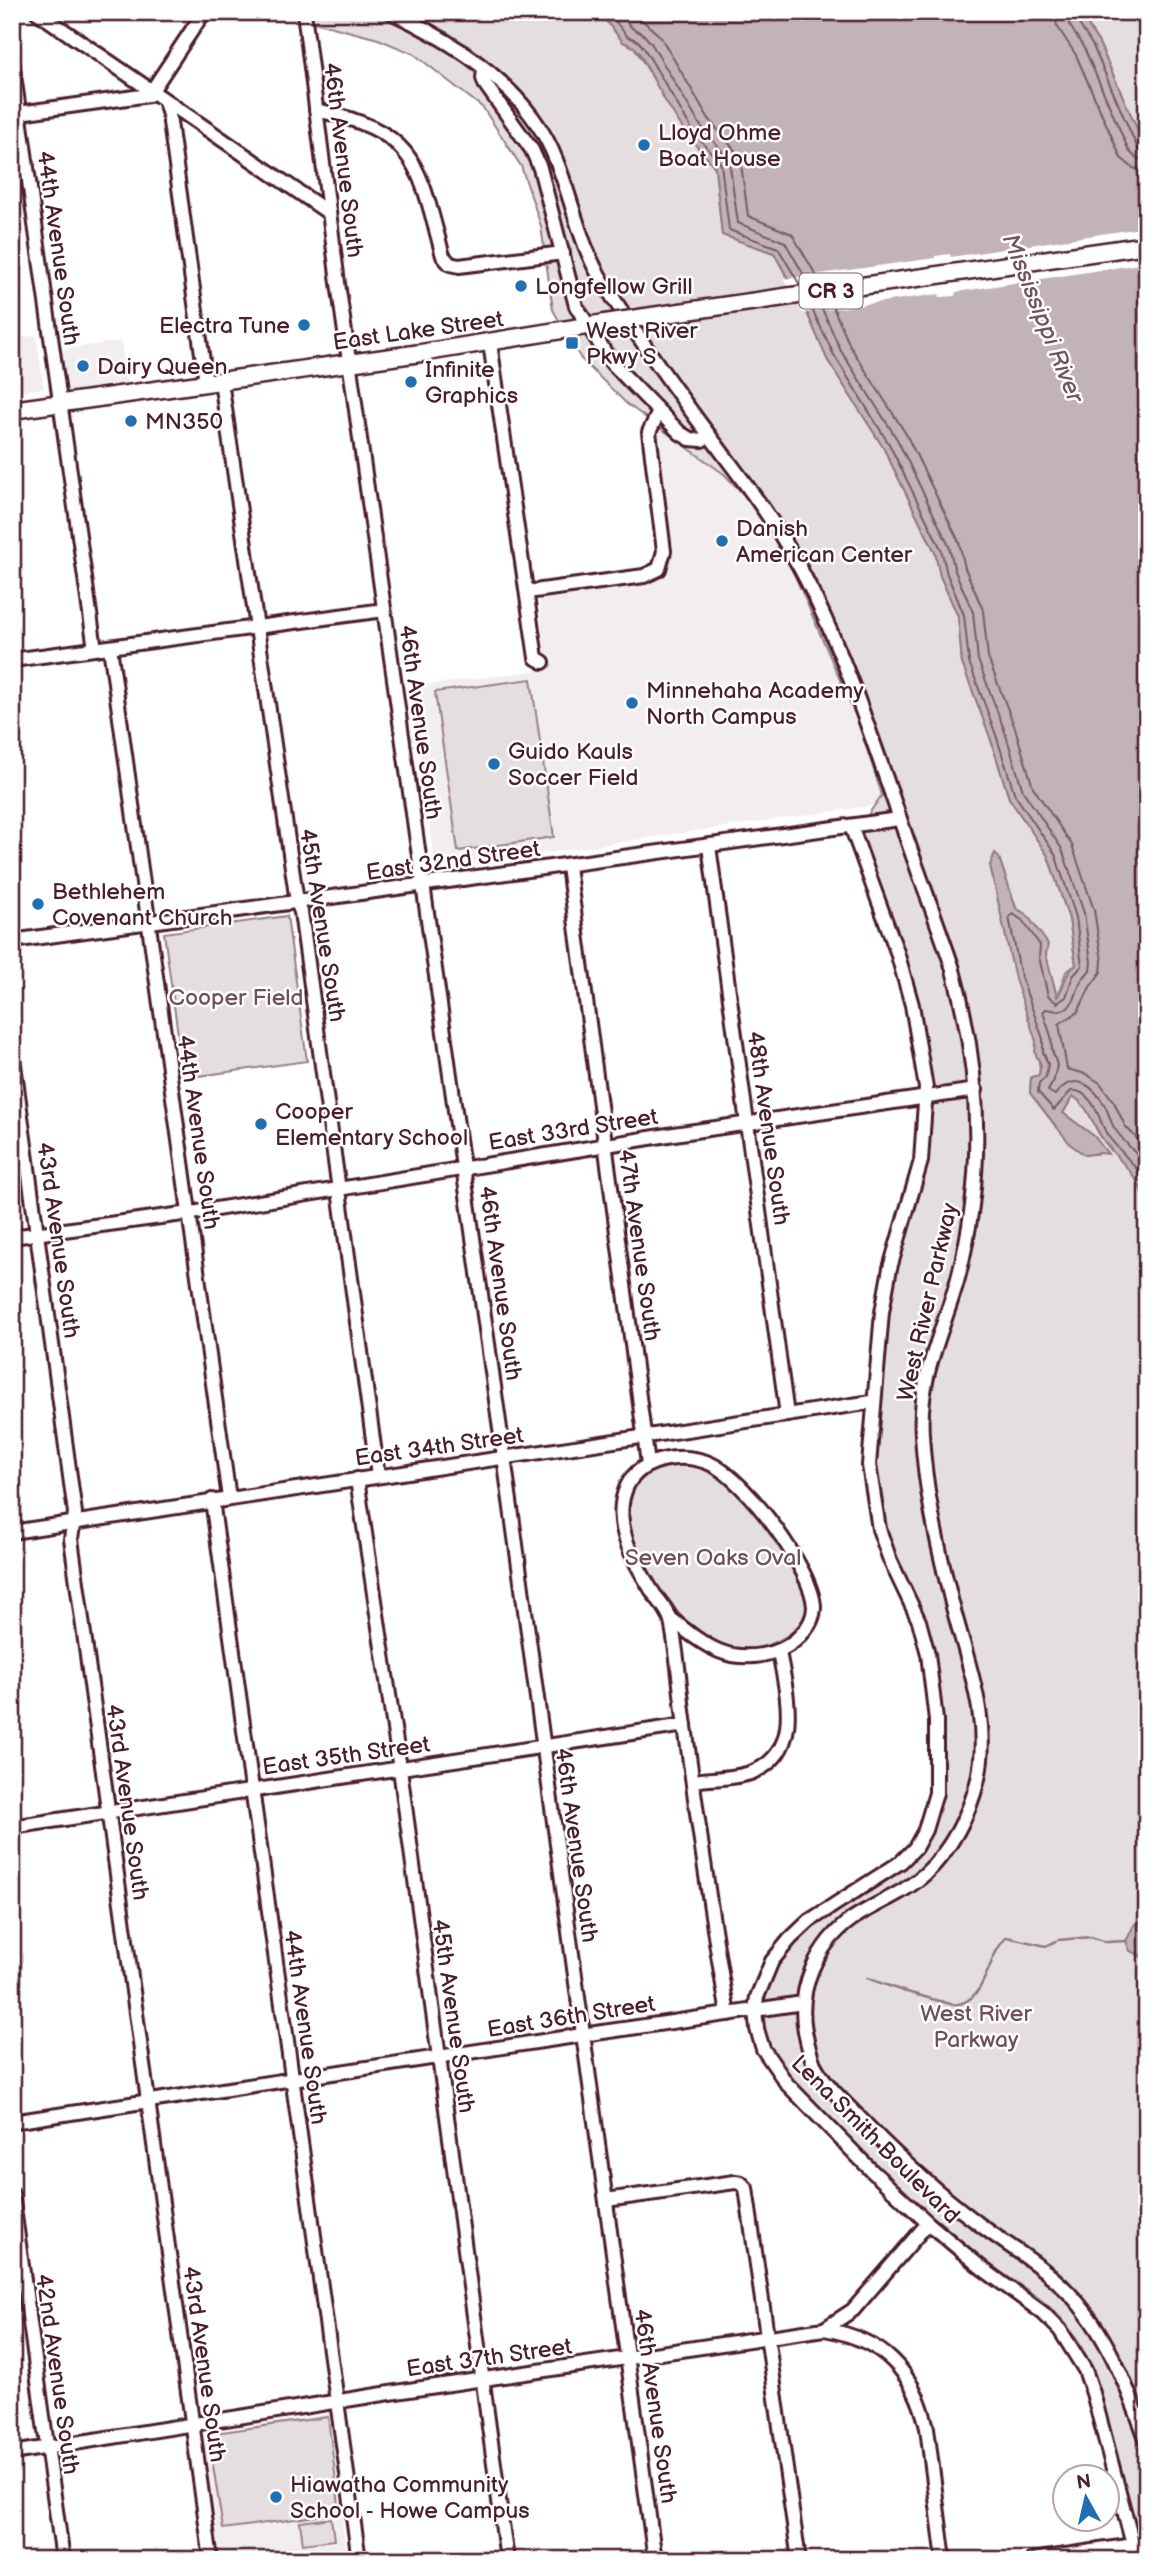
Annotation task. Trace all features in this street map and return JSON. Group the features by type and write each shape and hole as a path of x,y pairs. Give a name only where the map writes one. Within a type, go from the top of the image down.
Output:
{"main road":[{"name":"East Lake Street","path":"12,410 490,343 605,323 1147,245"}],"street":[{"path":"37,12 329,212"},
{"path":"15,114 149,95 204,12"},
{"name":"46th Avenue South","path":"304,12 349,363 504,1457 655,2560"},
{"name":"West River Parkway","path":"391,12 426,29 484,70 526,107 556,160 579,233 595,270 780,534 814,597 868,724 962,1001 975,1090 977,1133 973,1205 958,1279 927,1369 921,1415 928,1496 978,1703 982,1732 979,1776 967,1813 955,1837 929,1871 907,1889 850,1921 821,1951 810,1973 803,2003 804,2030 814,2063 841,2099 912,2170 974,2221 1066,2290 1088,2316 1113,2358 1147,2441"},
{"name":"44th Avenue South","path":"12,61 15,114 96,649"},
{"path":"484,70 485,84 532,150 545,187 576,306 587,327 611,362 680,433 690,439 702,440 709,435"},
{"name":"45th Avenue South","path":"165,102 258,626 297,902 301,912 378,1476"},
{"path":"316,110 375,127 393,138 422,179 443,256 450,264 459,266 562,253"},
{"path":"532,150 534,137 540,129"},
{"path":"490,343 536,657 543,662"},
{"path":"527,592 644,576 659,569 664,551 649,432 659,412"},
{"path":"12,660 384,610"},
{"name":"44th Avenue South","path":"110,647 229,1498"},
{"name":"East 32nd Street","path":"12,941 900,819"},
{"name":"Lena Smith Boulevard","path":"851,826 890,926 900,961 918,1036 926,1097 921,1161 890,1268 882,1312 869,1465 872,1498 879,1529 890,1560 919,1621 928,1654 936,1720 936,1793 929,1821 915,1848 901,1861 809,1921 790,1940 772,1961 761,1984 755,2010 763,2049 787,2084 872,2171 928,2223 982,2269 1043,2313 1060,2330 1093,2393 1136,2560"},
{"name":"48th Avenue South","path":"709,846 788,1415"},
{"name":"47th Avenue South","path":"568,866 648,1464"},
{"name":"43rd Avenue South","path":"12,1050 74,1523 71,1539 212,2560"},
{"name":"East 33rd Street","path":"12,1237 189,1213 604,1145 975,1090"},
{"name":"East 34th Street","path":"12,1532 873,1402"},
{"path":"688,1458 712,1464 752,1500 789,1546 802,1569 812,1596 814,1609 808,1625 800,1635 779,1651 751,1657 719,1653 670,1618 633,1559 626,1541 623,1521 621,1506 628,1485 648,1464 688,1458"},
{"name":"45th Avenue South","path":"357,1479 400,1769 507,2560"},
{"name":"44th Avenue South","path":"212,1500 359,2560"},
{"path":"670,1618 728,2014"},
{"path":"693,1782 754,1771 779,1752 786,1740 788,1726 779,1651"},
{"name":"East 35th Street","path":"12,1827 685,1726"},
{"name":"East 36th Street","path":"12,2122 803,2003"},
{"path":"606,2200 735,2182 741,2183 747,2193 799,2560"},
{"name":"42nd Avenue South","path":"12,2194 63,2560"},
{"name":"East 37th Street","path":"12,2453 482,2379 824,2329 853,2310 928,2223"},
{"path":"824,2329 848,2333 868,2341 901,2369 913,2387 927,2428 944,2560"},
{"path":"1032,2560 1147,2543"}],"shaded area":[{"path":"36,335 44,388 12,392 12,339"},
{"path":"121,341 127,384 68,394 65,391 58,350"},
{"name":"Minnehaha Academy North Campus","path":"657,426 724,474 750,501 777,540 857,719 882,796 877,805 435,869 412,687 546,669 539,597 654,579 667,567 671,555 654,431"},
{"name":"Hiawatha Community School - Howe Campus","path":"329,2414 347,2560 221,2560 203,2433"}],"green space":[{"name":"West River Parkway","path":"276,12 599,12 623,42 634,47 687,135 715,167 722,235 774,253 808,315 827,359 883,447 935,552 940,576 958,616 962,663 990,737 1009,798 1048,856 1069,919 1076,965 1066,972 1057,997 1046,955 1027,915 1016,908 999,858 1040,1066 1039,1075 1031,1078 1030,1093 1054,1124 1085,1155 1100,1153 1094,1136 1063,1113 1073,1096 1082,1104 1108,1147 1137,1181 1147,1216 1147,1918 1134,1926 1138,1956 1147,1958 1147,2560 1143,2560 1093,2369 1073,2334 1046,2304 975,2255 947,2232 809,2100 790,2080 775,2058 763,2025 762,2009 767,1988 787,1952 803,1935 881,1885 917,1855 932,1831 942,1792 940,1702 934,1653 922,1612 894,1555 887,1534 875,1468 889,1305 921,1188 931,1117 930,1074 915,991 889,909 857,830 882,795 857,719 777,540 750,501 724,474 627,404 581,359 553,310 541,226 521,166 483,108 414,54 378,39"},
{"path":"1079,12 1147,12 1147,151 1099,43"},
{"name":"Guido Kauls Soccer Field","path":"531,679 554,837 458,851 435,692"},
{"name":"Cooper Field","path":"287,916 307,1061 184,1078 164,933"},
{"name":"Seven Oaks Oval","path":"667,1465 709,1468 722,1476 770,1531 785,1553 805,1594 805,1616 790,1634 761,1647 728,1647 709,1640 691,1626 671,1604 638,1551 630,1523 630,1498 642,1478"},
{"name":"Hiawatha Community School - Howe Campus","path":"328,2417 340,2513 223,2529 208,2434"},
{"path":"331,2518 334,2540 303,2544 300,2522"}],"water":[{"name":"Mississippi River","path":"599,12 1079,12 1099,43 1147,151 1147,1216 1137,1181 1106,1143 1083,1105 1073,1096 1063,1113 1094,1136 1108,1154 1085,1155 1071,1145 1030,1093 1031,1077 1039,1075 1041,1065 1035,1053 1036,1041 1015,979 990,865 995,853 1016,908 1027,915 1048,944 1046,955 1057,997 1076,965 1069,919 1048,856 1009,798 990,737 962,663 958,616 940,576 935,552 883,447 827,359 808,315 774,253 722,235 715,167 687,135 639,52 623,42"},
{"path":"1147,1918 1147,1958 1130,1951 1126,1941 1134,1925"}],"pier":[{"path":"1147,227 1147,263 956,292 955,296 940,297 939,294 803,313 784,279 950,254 951,257"}],"waterway":[{"path":"867,1978 954,2005 974,1996 1000,1945 1007,1937 1046,1946 1058,1940 1091,1937 1106,1942 1126,1941"}],"place":[{"name":"Lloyd Ohme Boat House","path":"644,145"},
{"name":"Longfellow Grill","path":"521,286"},
{"name":"Electra Tune","path":"304,325"},
{"name":"West River Pkwy S","path":"572,343"},
{"name":"Dairy Queen","path":"83,366"},
{"name":"Infinite Graphics","path":"411,382"},
{"name":"MN350","path":"131,421"},
{"name":"Danish American Center","path":"722,541"},
{"name":"Minnehaha Academy North Campus","path":"632,703"},
{"name":"Guido Kauls Soccer Field","path":"494,764"},
{"name":"Bethlehem Covenant Church","path":"38,904"},
{"name":"Cooper Elementary School","path":"261,1124"},
{"name":"Hiawatha Community School - Howe Campus","path":"276,2497"}]}
